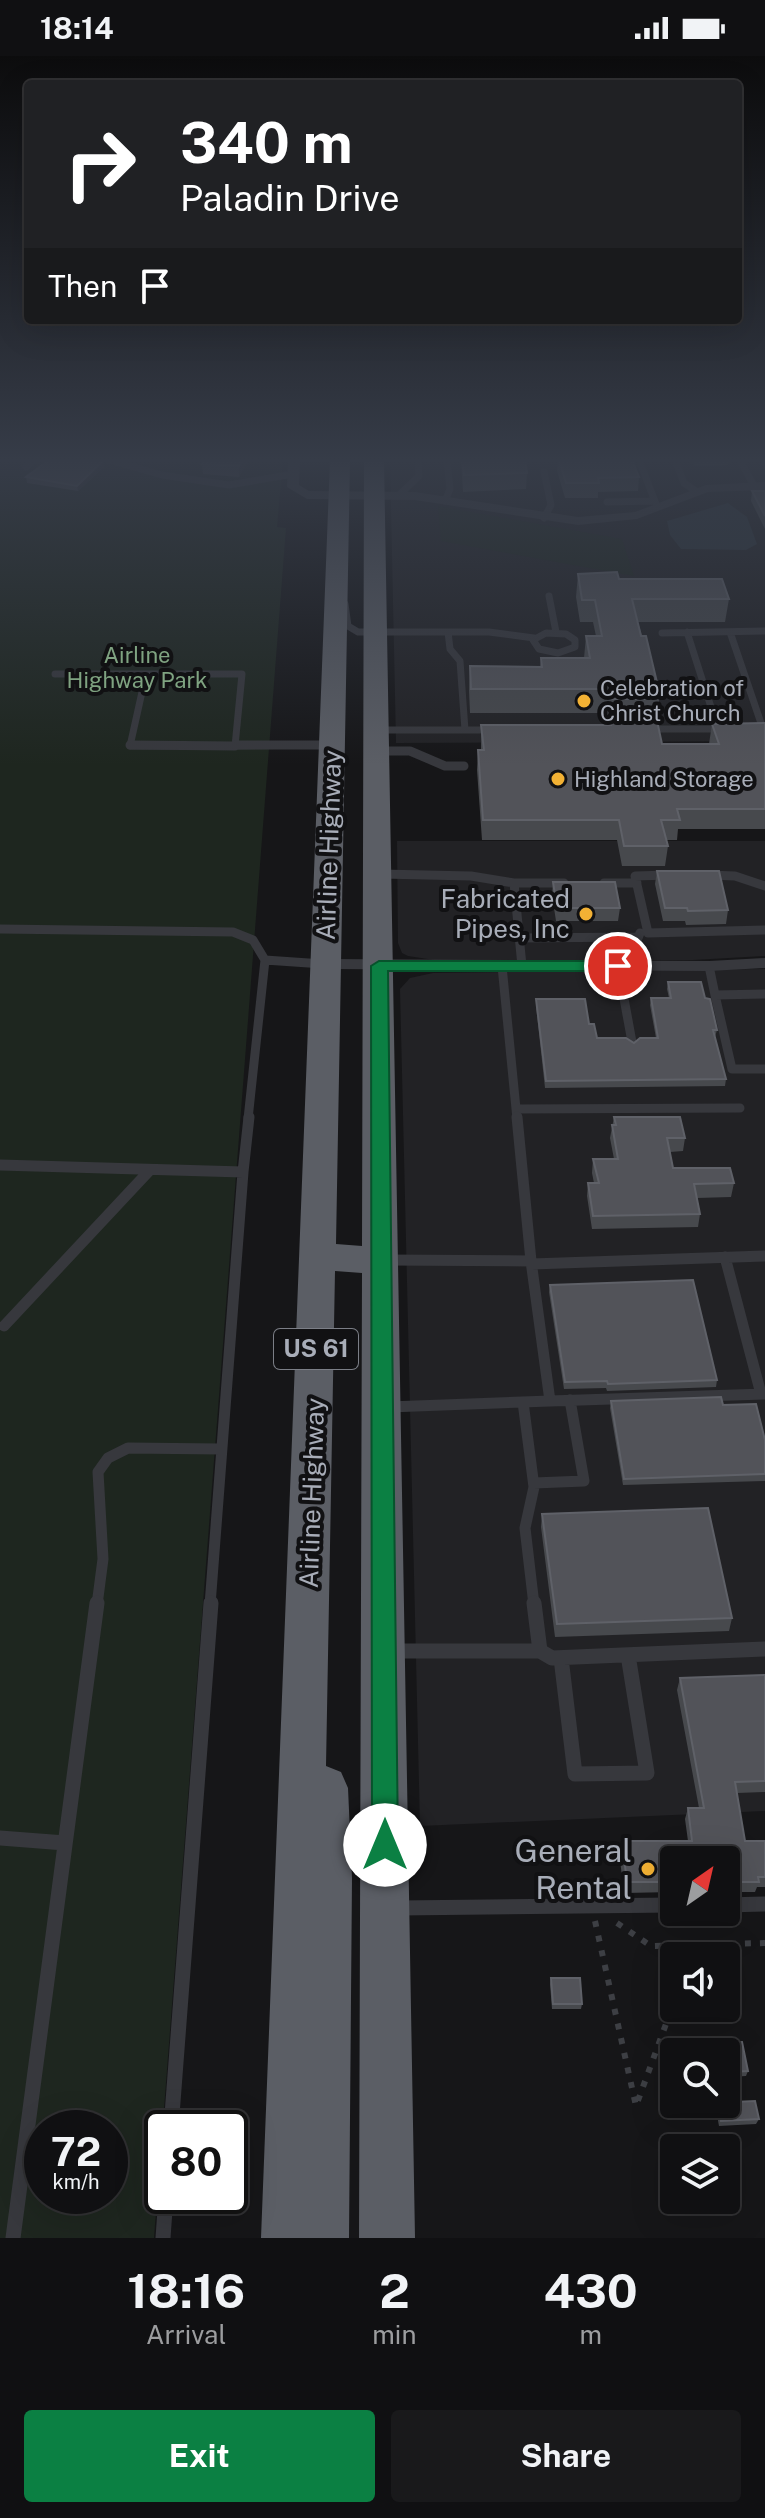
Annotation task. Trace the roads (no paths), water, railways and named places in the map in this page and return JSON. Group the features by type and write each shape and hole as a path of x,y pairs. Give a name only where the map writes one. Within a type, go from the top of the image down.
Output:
{"highway":[{"name":"Airline Highway","path":"289,2238 336,598 345,562"},
{"name":"Airline Highway","path":"371,562 379,874 387,2238"},
{"path":"332,745 376,742"},
{"path":"319,1257 380,1260"},
{"path":"311,1520 327,1878 321,2238"}],"street":[{"path":"325,964 709,966 765,963"}],"lane":[{"path":"549,596 556,632"},
{"path":"336,598 347,605 348,626 352,629 375,633 509,633 534,638 556,632 575,640 575,647 565,652 545,651 535,646 534,638"},
{"path":"662,633 765,631"},
{"path":"448,632 450,649 460,661 465,730"},
{"path":"687,632 718,729"},
{"path":"730,632 764,729 748,729"},
{"path":"55,674 242,674 235,746"},
{"path":"146,674 130,746 332,745"},
{"path":"461,674 477,674"},
{"path":"639,729 733,729"},
{"path":"376,742 465,730 497,730"},
{"path":"376,742 410,751 445,766 464,766"},
{"path":"379,874 471,876 514,883 575,883"},
{"path":"680,875 635,876 648,933 765,930"},
{"path":"695,875 735,876 765,886"},
{"path":"514,883 522,966"},
{"path":"590,883 637,883"},
{"path":"632,1042 627,966 645,920"},
{"path":"0,929 233,932 253,940 265,960 243,1172 172,2110"},
{"path":"519,938 638,937"},
{"path":"265,960 325,964"},
{"path":"502,966 531,1262 550,1401"},
{"path":"709,966 732,1069 765,1069"},
{"path":"715,995 765,994"},
{"path":"516,1109 740,1108"},
{"path":"0,1165 243,1172"},
{"path":"4,1326 150,1170"},
{"path":"380,1260 531,1262 765,1256"},
{"path":"382,1408 763,1394 725,1257"},
{"path":"534,1483 584,1481 570,1400"},
{"path":"523,1402 534,1483 525,1528 540,1651"},
{"path":"13,2238 103,1559 98,1472 108,1458 128,1448 221,1449"},
{"path":"383,1651 540,1651 552,1658 561,1658 765,1649"},
{"path":"561,1658 575,1774 647,1773 628,1655"},
{"path":"0,1838 65,1843"},
{"path":"740,1905 765,1904"},
{"path":"385,1908 660,1905"},
{"path":"163,2238 165,2214"}],"place":[{"name":"Celebration of Christ Church","path":"584,701"},
{"name":"Highland Storage","path":"558,779"},
{"name":"Fabricated Pipes, Inc","path":"586,914"},
{"name":"General Rental","path":"648,1869"}],"park label":[{"name":"Airline Highway Park","path":"137,668"}]}
